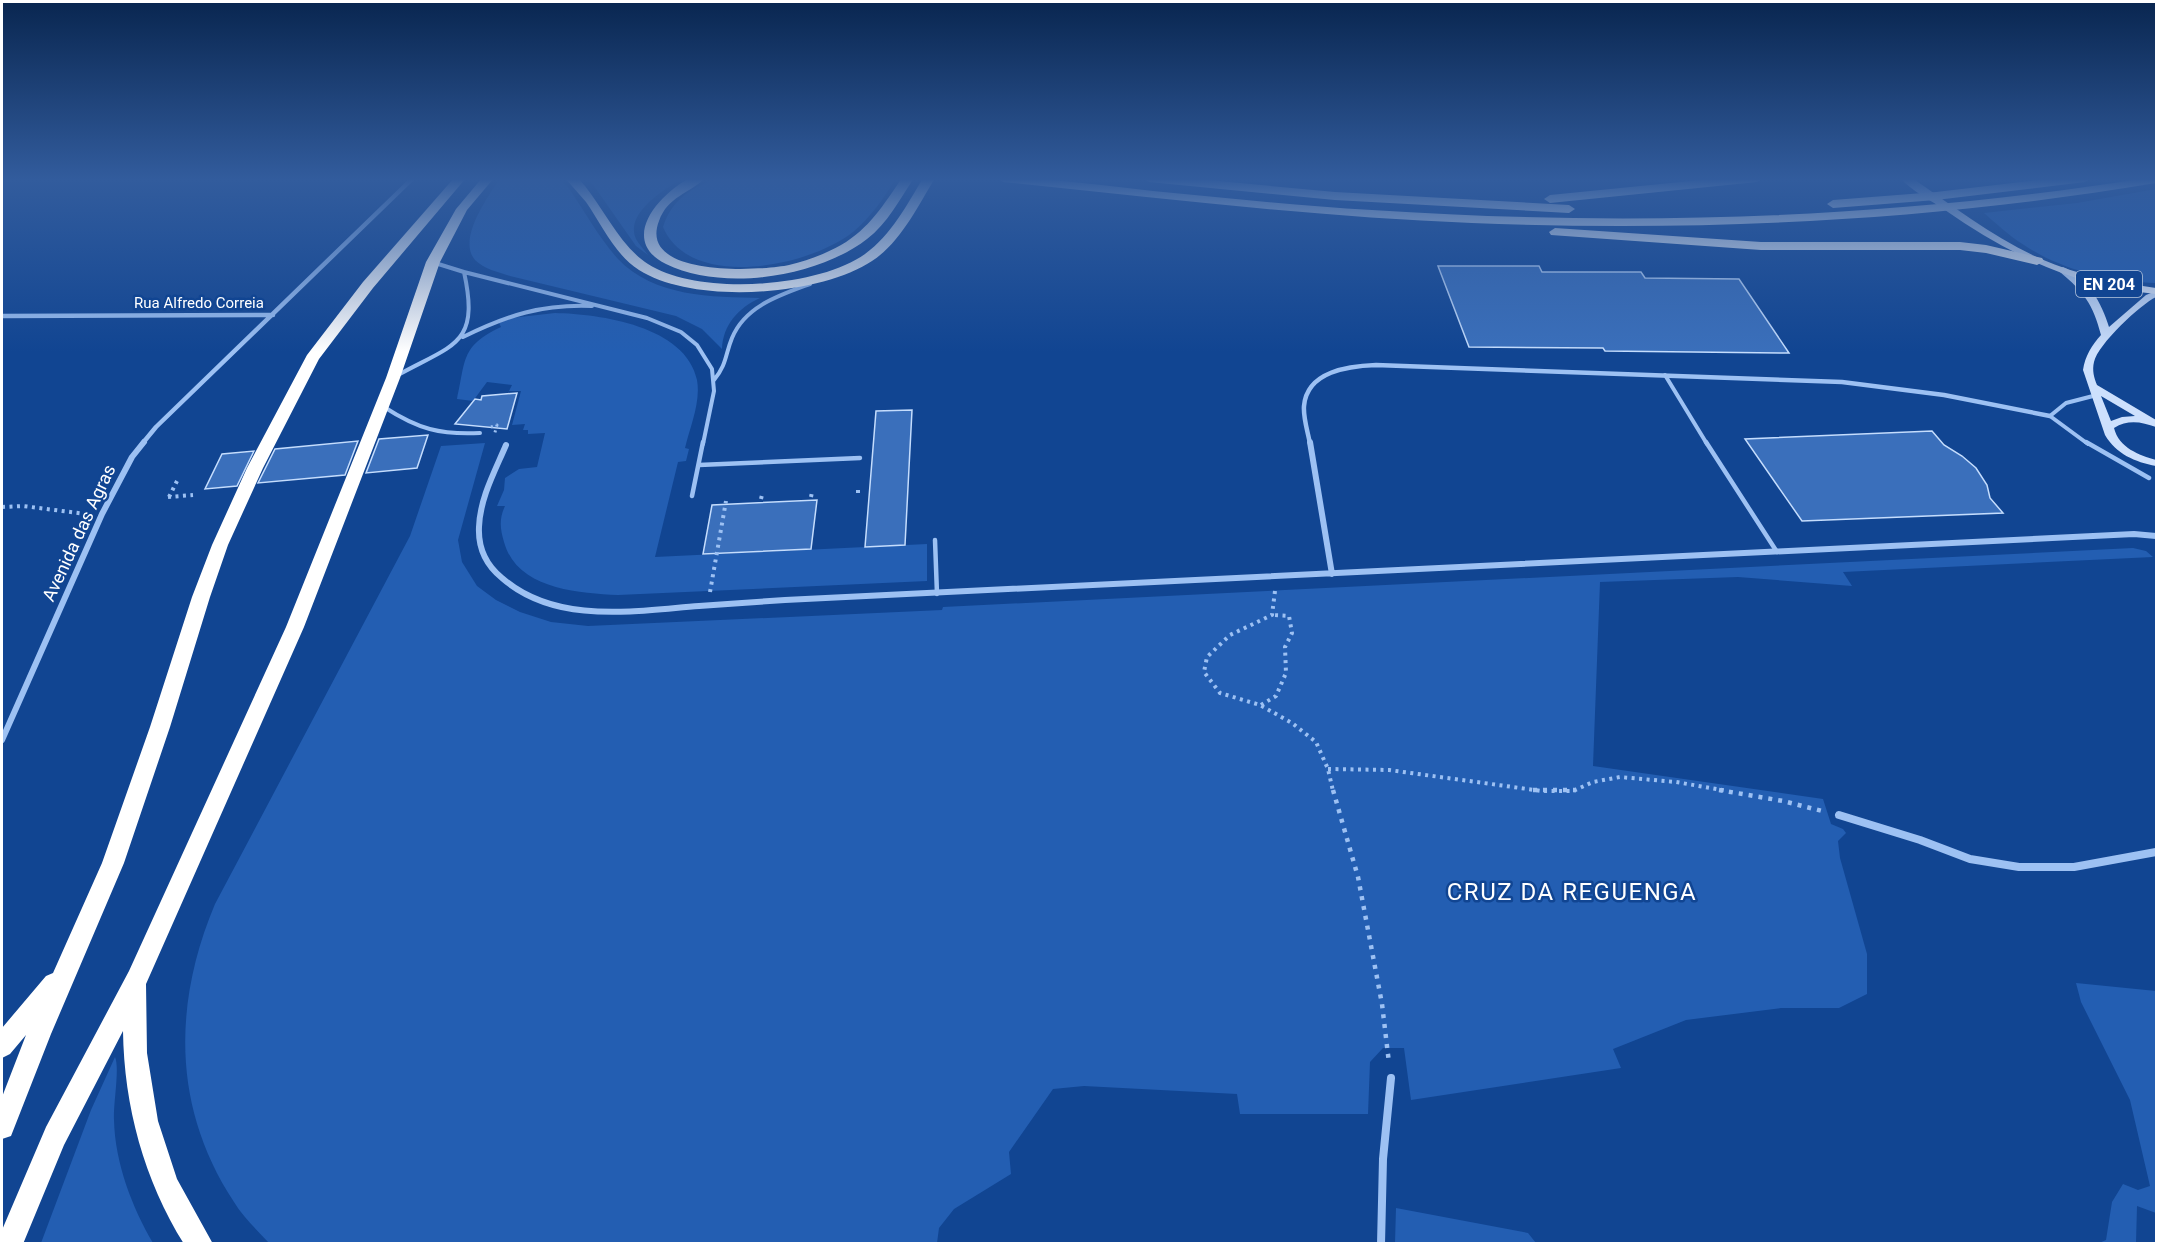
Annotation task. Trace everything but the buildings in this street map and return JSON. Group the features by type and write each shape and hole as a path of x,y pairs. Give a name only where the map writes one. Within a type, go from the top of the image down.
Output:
{"highway":[{"path":"2,1127 69,963 117,854 211,568 235,511 304,371 329,334 411,236"},
{"path":"9,1244 55,1136 137,979 295,627 393,378 433,262 447,236"},
{"path":"617,236 630,255 644,268 665,277 693,285 753,288 789,284 848,269 866,259 891,236"},
{"path":"651,236 653,244 667,259 688,268 720,273 758,274 804,266 839,252 860,236"},
{"path":"1600,236 1761,246 1960,246 1986,249 2037,261"},
{"path":"2,1046 69,963"},
{"path":"137,979 134,1035 141,1095 155,1155 175,1204 200,1244"}],"main road":[{"name":"EN 204","path":"1993,236 2037,261 2063,270 2116,286 2157,292"}],"street":[{"name":"Rua Alfredo Correia","path":"2,315 273,315 354,236"},
{"path":"2063,270 2084,287 2099,305 2106,335"},
{"path":"2154,469 2115,442 2109,434 2109,427 2088,371 2091,355 2106,335 2157,292"},
{"name":"Avenida das Agras","path":"2,740 102,514 132,457 156,427 273,315"},
{"path":"1332,574 1304,407 1305,396 1313,383 1326,374 1340,369 1376,365 1791,379 1882,386 2050,416"},
{"path":"2096,392 2157,424"},
{"path":"2109,427 2115,422 2126,419 2157,424"},
{"path":"506,445 490,478 480,515 479,531 484,555 501,578 536,600 585,610 652,610 708,605 2134,534 2157,536"},
{"path":"1839,815 1920,840 1970,859 2019,867 2074,867 2157,852"},
{"path":"1381,1244 1383,1159 1391,1078"}],"lane":[{"path":"433,262 464,273 659,322 689,338 708,359 714,380 713,403 692,496"},
{"path":"714,380 725,365 732,338 740,323 752,311 794,290 848,269"},
{"path":"463,337 467,330 468,308 468,287 464,273"},
{"path":"393,378 463,337 508,315 526,310 573,305 606,307"},
{"path":"1665,375 1676,396 1777,552"},
{"path":"2096,392 2059,405 2050,416 2084,441 2154,469"},
{"path":"382,406 407,421 444,435 480,433"},
{"path":"699,465 860,458"},
{"path":"936,540 937,594"}],"path":[{"path":"177,481 168,497 193,495"},
{"path":"811,497 812,492"},
{"path":"708,605 726,501"},
{"path":"2,507 47,508 68,513 102,514"},
{"path":"1272,577 1275,593 1272,615"},
{"path":"1260,705 1276,696 1287,673 1285,647 1292,633 1289,616 1272,615 1230,634 1207,657 1204,672 1220,693 1260,705 1292,723 1316,742 1328,769 1364,908 1382,1004 1391,1078"},
{"path":"1328,769 1389,770 1542,791 1573,791 1593,782 1620,777 1676,782 1783,801 1839,815"}],"shaded area":[{"path":"471,236 600,236 618,259 632,272 666,288 703,295 760,298 733,318 725,332 722,349 702,329 676,316 510,276 487,268 475,260 470,251"},
{"path":"629,236 635,236 648,255 636,246"},
{"path":"669,236 846,236 809,255 781,263 752,267 723,266 698,260 677,247"},
{"path":"2012,236 2156,236 2156,283 2122,280 2070,268 2038,254"},
{"path":"555,313 595,316 639,327 659,335 676,347 690,362 698,388 696,406 685,448 689,449 686,461 678,462 655,557 927,544 927,581 618,595 567,590 535,579 522,570 511,558 504,542 501,519 505,506 497,506 504,490 505,478 519,469 537,467 545,433 528,434 528,430 523,430 525,424 512,425 521,391 509,391 512,385 487,382 473,401 457,399 467,356 478,341 501,327 499,323 511,318"},
{"path":"485,443 458,540 462,562 477,586 496,600 520,612 551,622 588,626 942,610 943,607 2133,548 2146,551 2153,557 1843,572 1852,586 1738,577 1600,582 1593,766 1823,799 1831,824 1843,829 1846,833 1838,841 1840,858 1867,954 1867,994 1839,1008 1781,1008 1686,1020 1613,1049 1621,1068 1411,1100 1404,1048 1383,1048 1370,1062 1368,1114 1240,1114 1237,1094 1084,1086 1053,1089 1009,1152 1011,1174 954,1209 939,1228 937,1243 269,1243 238,1208 214,1166 199,1130 190,1093 186,1055 186,1017 201,942 215,904 410,536 441,446"},
{"path":"2076,983 2156,991 2156,1213 2137,1206 2136,1243 2099,1243 2106,1240 2112,1202 2123,1184 2138,1190 2150,1186 2130,1100 2081,1002"},
{"path":"115,1057 117,1069 114,1120 121,1168 138,1215 153,1243 41,1243 91,1110"},
{"path":"1396,1208 1528,1233 1536,1243 1395,1243"}],"district":[{"name":"CRUZ DA REGUENGA","path":"1572,892"}]}
